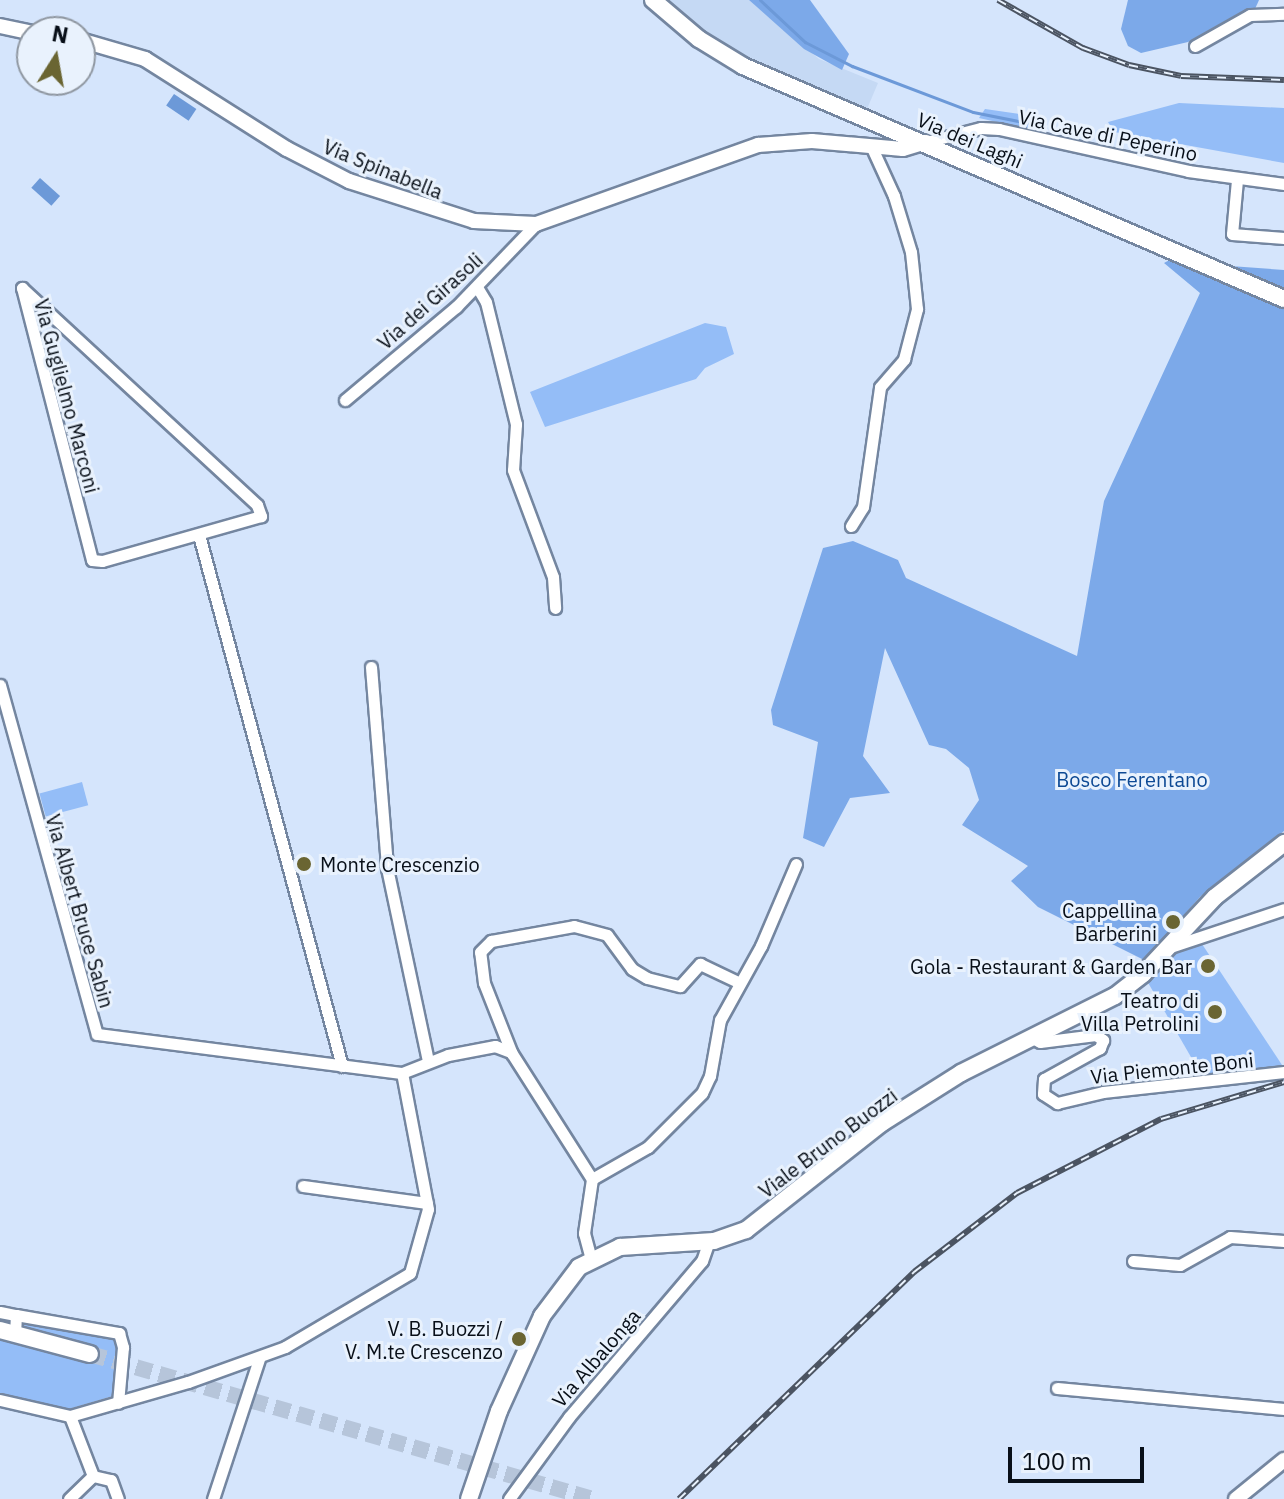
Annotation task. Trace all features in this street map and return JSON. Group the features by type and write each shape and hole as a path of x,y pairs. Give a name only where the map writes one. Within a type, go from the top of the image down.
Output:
{"main road":[{"name":"Via dei Laghi","path":"653,0 743,66 926,142 1284,299"},
{"name":"Viale Bruno Buozzi","path":"469,1499 499,1411 542,1316 564,1283 591,1259 620,1247 709,1241 751,1227 882,1123 1030,1037 1115,996 1166,949 1215,897 1284,843"},
{"path":"8,1332 90,1354"}],"street":[{"path":"1195,46 1250,15 1284,14"},
{"name":"Via Spinabella","path":"96,45 145,59 287,149 361,186 456,218 536,224 748,147 797,141 912,149 926,142"},
{"name":"Via Cave di Peperino","path":"926,142 969,130 999,129 1237,180 1284,184"},
{"path":"851,526 863,507 880,387 904,359 917,309 911,252 894,196 872,148"},
{"path":"1237,180 1232,234 1284,238"},
{"name":"Via dei Girasoli","path":"345,400 477,287 536,224"},
{"path":"477,287 486,302 516,424 513,470 553,577 555,608"},
{"name":"Via Guglielmo Marconi","path":"22,288 261,511 257,518 199,535 102,561 91,558 22,288"},
{"path":"199,535 342,1066"},
{"path":"371,667 387,868 428,1061"},
{"name":"Via Albert Bruce Sabin","path":"0,685 97,1034 402,1073"},
{"path":"592,1179 648,1147 702,1093 710,1076 716,1029 796,864"},
{"path":"1166,949 1189,945 1284,909"},
{"path":"591,1259 584,1233 592,1179 513,1054 484,983 480,952 491,941 574,926 607,935 632,969 647,978 680,986 700,964 740,983"},
{"name":"Via Piemonte Boni","path":"1030,1037 1040,1042 1096,1035 1103,1040 1100,1048 1044,1079 1043,1094 1057,1103 1103,1092 1284,1072"},
{"path":"0,1400 70,1416 118,1403 259,1359 410,1273 427,1203 402,1073 428,1061 495,1046 513,1054"},
{"path":"303,1186 427,1203"},
{"path":"1133,1261 1180,1265 1230,1237 1284,1241"},
{"name":"Via Albalonga","path":"509,1499 569,1417 702,1261 709,1241"},
{"path":"0,1312 119,1333 123,1347 118,1403"},
{"path":"8,1332 16,1315"},
{"path":"213,1499 259,1359"},
{"path":"1057,1388 1284,1409"},
{"path":"70,1416 93,1476"},
{"path":"1236,1499 1284,1460"},
{"path":"69,1499 93,1476"},
{"path":"93,1476 111,1480 118,1499"}],"shaded area":[{"path":"665,0 749,0 819,59 878,83 867,109 721,47"},
{"path":"174,94 196,109 189,121 166,106"},
{"path":"1179,103 1284,108 1284,163 1114,132 1108,122"},
{"path":"985,109 1033,116 1038,125 1033,130 979,118"},
{"path":"40,178 60,196 51,206 31,188"},
{"path":"705,323 726,327 734,354 705,368 696,379 545,427 530,392"},
{"path":"82,782 88,805 46,817 39,793"},
{"path":"1200,941 1284,1068 1206,1083 1143,974 1166,949"},
{"path":"22,1320 109,1332 118,1340 113,1396 69,1409 0,1393 0,1335 93,1348 22,1326"}],"green space":[{"path":"749,0 810,0 849,54 842,70 804,49"},
{"path":"1128,0 1259,0 1255,9 1188,42 1141,53 1128,46 1121,29"},
{"name":"Bosco Ferentano","path":"1175,257 1284,303 1284,831 1200,897 1144,960 1038,907 1011,881 1028,866 962,825 979,800 969,768 946,749 929,745 885,648 863,756 890,793 850,798 824,847 803,838 818,742 773,725 771,710 823,548 853,541 898,560 906,578 1077,656 1104,501 1200,293 1164,263"},
{"path":"1230,266 1284,270 1284,290"}],"waterway":[{"path":"760,0 805,42 852,66 973,112 1038,125"}],"tunnel":[{"path":"90,1354 593,1499"}],"railway":[{"path":"998,0 1083,48 1129,65 1181,76 1284,80"},
{"path":"679,1499 914,1272 1017,1193 1161,1119 1284,1082"}],"place":[{"name":"Monte Crescenzio","path":"304,864"},
{"name":"Cappellina Barberini","path":"1173,922"},
{"name":"Gola - Restaurant & Garden Bar","path":"1208,966"},
{"name":"Teatro di Villa Petrolini","path":"1215,1012"},
{"name":"V. B. Buozzi / V. M.te Crescenzo","path":"519,1339"}]}
